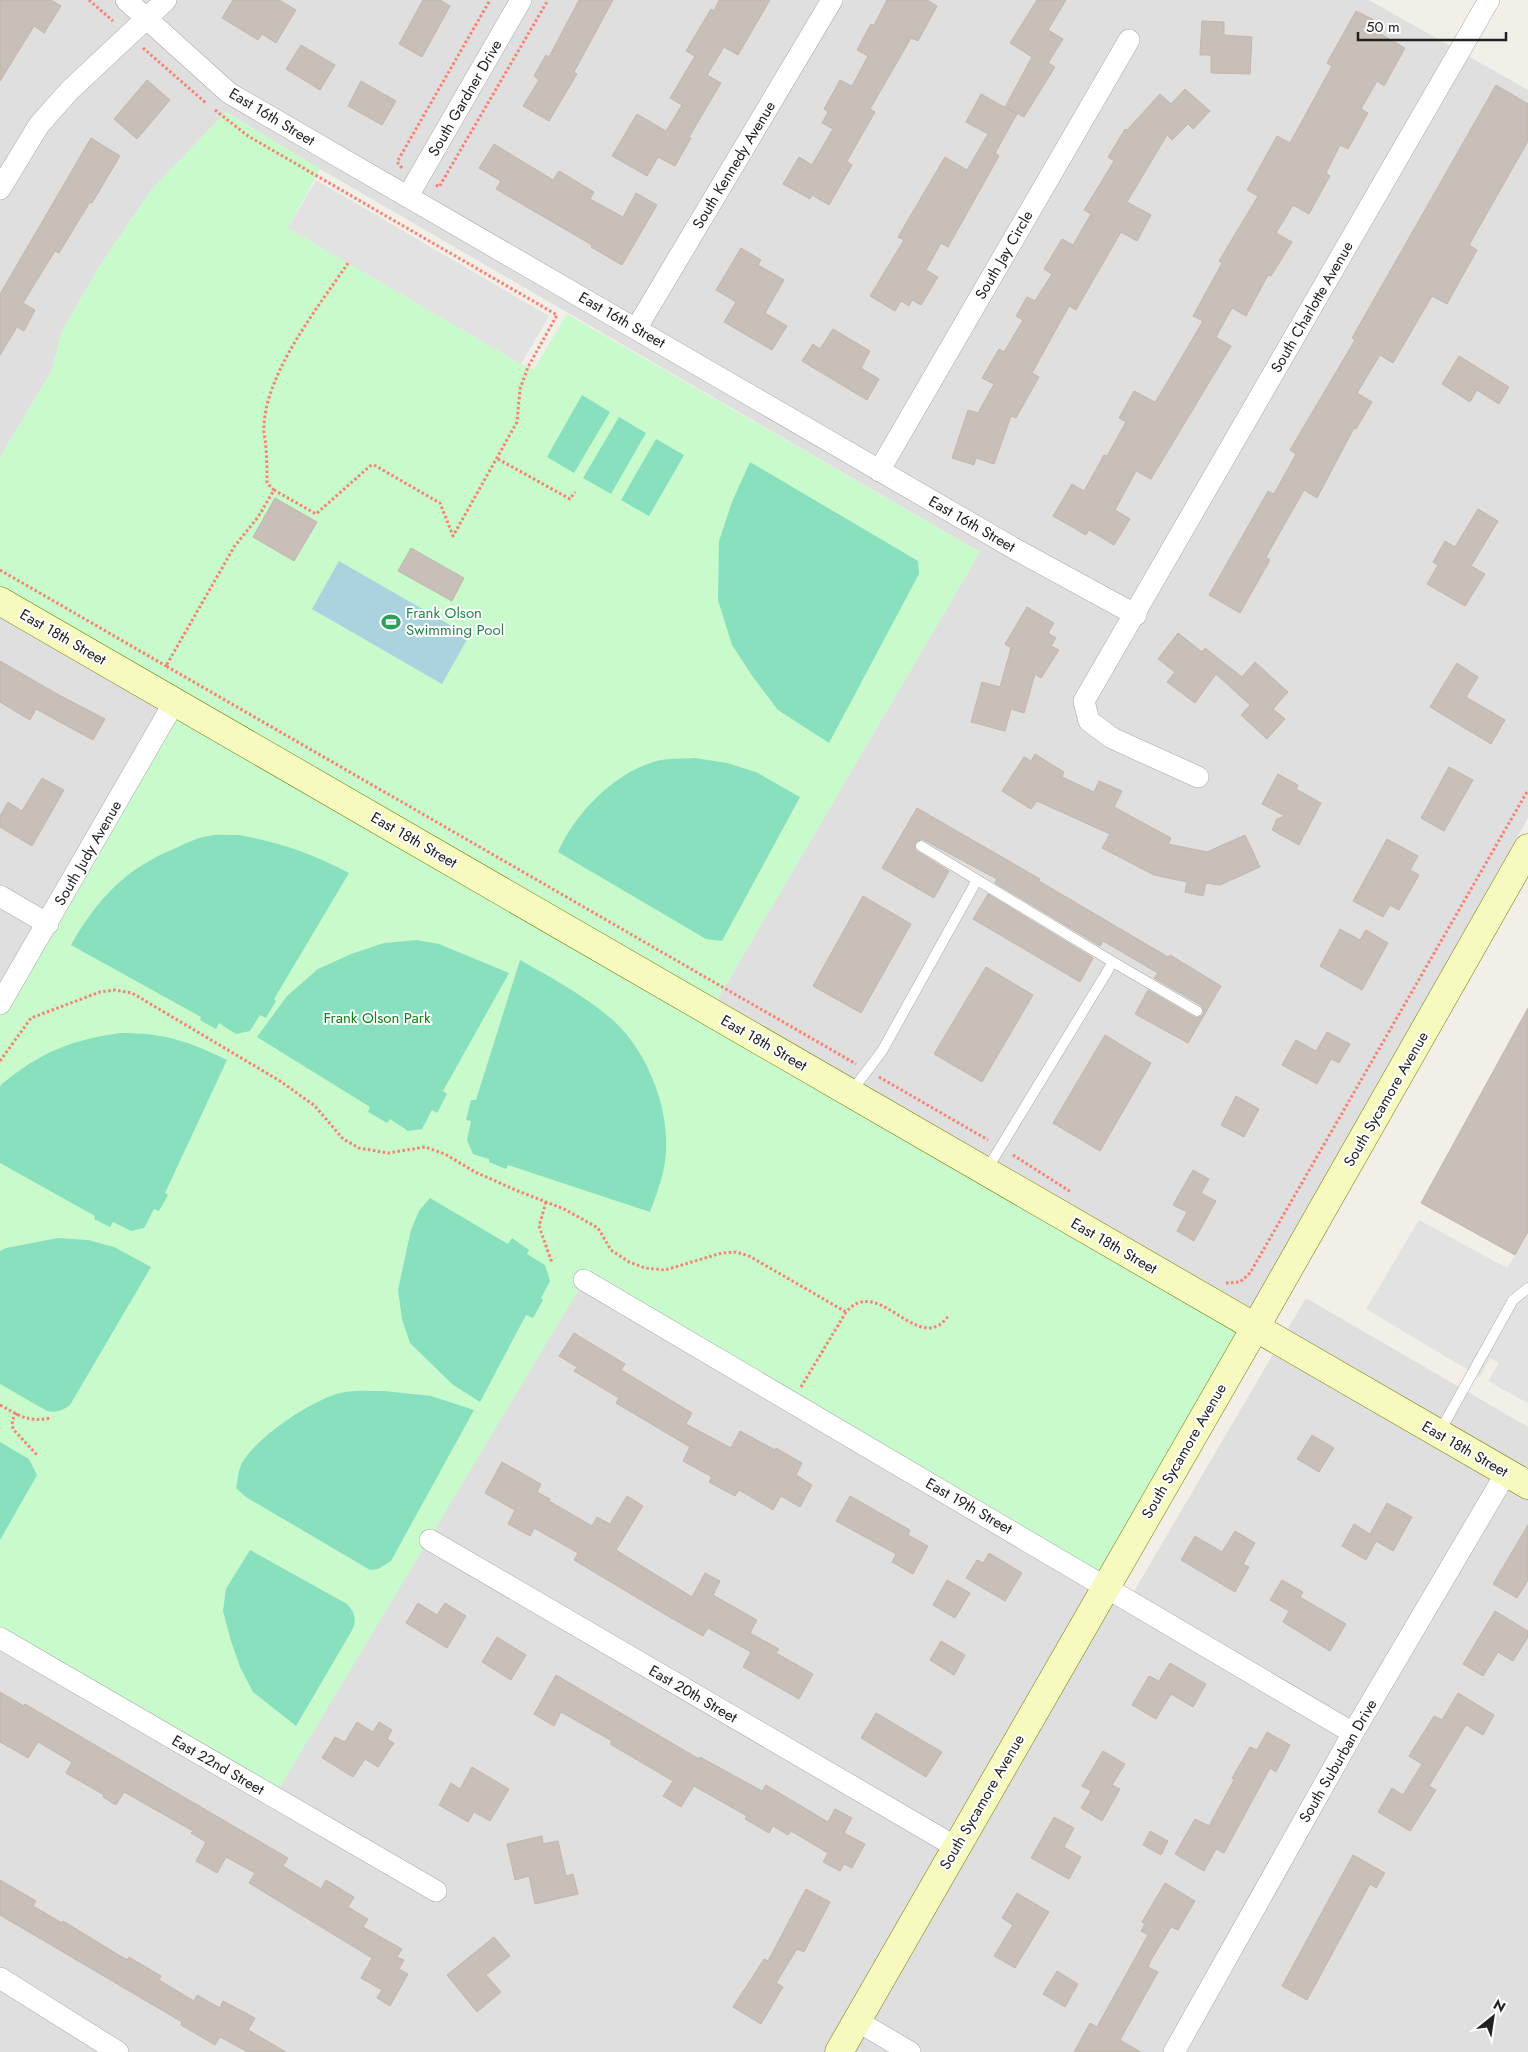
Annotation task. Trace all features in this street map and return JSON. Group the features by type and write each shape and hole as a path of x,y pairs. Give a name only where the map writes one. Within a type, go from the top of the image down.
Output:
{"street":[{"name":"East 16th Street","path":"126,0 229,93 1015,549 1136,615"},
{"path":"0,189 39,125 69,91 166,0"},
{"name":"South Gardner Drive","path":"408,196 521,0"},
{"name":"South Kennedy Avenue","path":"636,329 832,0"},
{"name":"South Charlotte Avenue","path":"1198,777 1112,738 1089,721 1084,701 1136,615 1489,0"},
{"name":"South Jay Circle","path":"879,470 1129,40"},
{"name":"East 18th Street","path":"0,601 1517,1479"},
{"name":"South Judy Avenue","path":"0,1004 48,924 175,701"},
{"name":"South Sycamore Avenue","path":"839,2052 1528,848"},
{"path":"0,896 48,924"},
{"name":"East 19th Street","path":"584,1280 1353,1733"},
{"name":"South Suburban Drive","path":"1174,2052 1353,1733 1517,1479"},
{"name":"East 20th Street","path":"430,1540 956,1847"},
{"name":"East 22nd Street","path":"0,1638 436,1891"},
{"path":"0,1978 118,2052"},
{"path":"857,2021 910,2052"}],"lane":[{"path":"921,846 1197,1011"},
{"path":"850,1093 882,1051 977,880"},
{"path":"986,1171 1113,962"},
{"path":"1439,1434 1513,1300 1528,1288"}],"path":[{"path":"89,0 113,20"},
{"path":"142,48 248,136 557,315 528,366 520,389 517,422 498,459 453,536 440,503 374,465 370,466 316,514 274,490 267,483 264,427 266,408 282,366 316,309 348,263"},
{"path":"498,459 570,499 574,492"},
{"path":"166,666 234,547 258,517 274,490"},
{"path":"0,570 868,1070 1000,1147 1075,1195"},
{"path":"1219,1279 1228,1284 1240,1282 1250,1273 1528,790"},
{"path":"0,1061 31,1018 100,992 115,990 132,993 280,1081 315,1106 343,1139 359,1148 388,1153 425,1147 444,1154 475,1172 564,1209 598,1228 611,1250 629,1262 645,1268 665,1270 722,1253 736,1252 749,1256 846,1312"},
{"path":"546,1202 539,1226 552,1262"},
{"path":"792,1402 846,1312 853,1304 864,1300 880,1304 923,1327 938,1326 948,1317"},
{"path":"0,1404 26,1419 35,1421 50,1418"},
{"path":"17,1413 12,1420 13,1429 37,1455"}],"shaded area":[{"path":"0,0 1369,0 1528,90 1528,818 1244,1322 710,1012 980,552 320,169 226,112 152,189 99,267 62,331 52,370 0,457"},
{"path":"316,180 549,316 521,364 288,228"},
{"path":"0,587 175,701 0,1002"},
{"path":"1419,1220 1507,1268 1528,1235 1528,1403 1488,1381 1499,1363 1490,1358 1480,1377 1366,1309"},
{"path":"584,1280 1126,1605 1306,1298 1528,1427 1528,2052 0,2052 0,1638"}],"green space":[{"name":"Frank Olson Park","path":"226,112 320,169 288,228 521,364 534,369 567,314 980,552 710,1012 1255,1328 1106,1586 584,1281 274,1797 0,1638 0,1002 175,701 0,587 0,457 52,370 62,331 99,267 152,189"},
{"path":"582,395 610,412 574,473 547,457"},
{"path":"619,417 646,433 611,494 583,478"},
{"path":"656,439 684,455 649,516 621,500"},
{"path":"750,462 918,561 919,574 829,743 778,710 732,645 718,600 719,541 732,502"},
{"path":"695,758 727,763 756,772 800,797 722,941 706,939 558,852 575,822 599,795 613,783 644,765 661,760"},
{"path":"216,835 239,835 296,849 349,873 274,999 276,1001 266,1018 260,1015 250,1031 236,1034 219,1023 216,1029 200,1020 201,1017 71,945 102,899 142,865 200,838"},
{"path":"417,940 439,944 509,973 443,1091 447,1094 437,1113 432,1110 422,1129 408,1131 390,1119 387,1123 368,1112 370,1107 257,1037 287,996 318,969 351,954 384,943"},
{"path":"520,960 581,996 615,1022 627,1035 648,1068 661,1105 666,1143 663,1174 650,1212 508,1165 506,1169 489,1162 489,1159 473,1154 467,1140 471,1121 466,1120 471,1100 476,1100"},
{"path":"121,1033 136,1033 176,1039 227,1060 165,1193 168,1195 159,1211 154,1209 144,1228 131,1231 113,1222 110,1227 94,1219 95,1216 0,1163 0,1087 2,1084 29,1064 57,1049 87,1039"},
{"path":"430,1198 508,1244 512,1238 529,1250 527,1254 545,1265 550,1281 541,1298 543,1300 533,1318 526,1315 480,1402 452,1384 410,1343 402,1319 398,1290 411,1230 419,1211"},
{"path":"58,1238 88,1240 114,1247 151,1267 70,1405 62,1410 53,1412 47,1411 0,1384 0,1251 6,1248"},
{"path":"350,1391 384,1391 431,1396 474,1410 391,1561 378,1569 370,1570 246,1497 236,1488 240,1467 248,1455 258,1443 287,1420 333,1395"},
{"path":"0,1442 29,1459 37,1475 0,1540"},
{"path":"250,1550 347,1604 354,1614 353,1628 296,1726 253,1692 240,1667 223,1611 226,1589"}],"water":[{"name":"Frank Olson Swimming Pool","path":"339,561 469,636 442,684 312,609"}],"building":[{"path":"0,0 51,0 61,6 44,33 34,26 0,81"},
{"path":"233,0 279,0 296,10 276,43 262,34 258,40 222,18"},
{"path":"423,0 440,0 450,6 422,57 399,44"},
{"path":"579,0 613,0 574,72 577,74 549,121 523,106 539,80 534,76 546,55 549,57"},
{"path":"719,0 770,0 738,55 724,47 707,75 721,83 689,137 691,138 675,166 658,157 647,176 612,156 637,114 666,131 682,105 670,98 695,56 686,51 711,9 714,11"},
{"path":"887,0 927,0 937,6 918,41 911,38 870,109 875,112 847,161 852,165 829,205 812,195 810,199 783,184 799,157 812,165 833,129 822,123 828,112 824,109 840,80 852,86 868,56 857,50 871,24 874,25"},
{"path":"1037,0 1066,0 1048,30 1063,39 1048,63 1055,67 1024,117 1005,107 1032,57 1010,43"},
{"path":"1356,11 1382,24 1377,32 1405,48 1384,86 1377,81 1361,109 1368,113 1348,149 1340,145 1326,173 1330,176 1309,214 1293,205 1276,233 1292,242 1271,276 1268,275 1246,316 1232,308 1216,337 1231,346 1151,479 1136,471 1115,510 1130,519 1114,545 1089,530 1086,535 1053,516 1072,484 1084,491 1104,455 1107,456 1126,422 1119,418 1134,391 1155,402 1159,396 1203,321 1193,316 1222,263 1219,261 1258,196 1247,190 1277,136 1290,143 1332,66 1327,63"},
{"path":"1202,21 1224,22 1224,35 1252,37 1250,74 1211,73 1211,55 1200,55"},
{"path":"301,45 335,65 320,90 286,69"},
{"path":"147,80 170,100 137,139 114,119"},
{"path":"361,81 396,101 382,125 348,106"},
{"path":"1496,85 1528,104 1528,141 1469,245 1477,250 1447,304 1432,296 1393,363 1380,355 1357,393 1372,402 1356,429 1354,428 1317,498 1304,490 1266,557 1270,560 1240,613 1209,595 1268,491 1274,494 1296,454 1290,450 1355,340 1352,338"},
{"path":"1185,89 1210,111 1193,129 1188,124 1172,140 1167,135 1127,202 1151,215 1137,241 1121,232 1076,310 1069,306 1032,373 1039,377 1016,418 1011,416 994,464 976,458 974,465 952,458 968,410 978,413 994,384 982,378 999,349 1004,352 1023,320 1016,316 1027,297 1035,301 1052,274 1044,269 1062,239 1073,245 1091,214 1084,210 1114,161 1108,157 1125,129 1127,130 1160,94 1171,104"},
{"path":"981,94 1017,114 995,153 999,156 948,247 941,243 926,270 938,277 921,305 912,300 909,306 901,301 895,311 870,296 904,240 898,237 945,157 967,170 988,134 966,122"},
{"path":"91,138 120,156 92,203 90,202 59,253 55,251 23,303 35,310 24,331 17,327 0,355 0,294"},
{"path":"494,144 553,180 559,171 594,192 590,199 623,217 636,193 657,205 622,265 591,247 592,245 496,189 501,181 479,168"},
{"path":"741,248 761,260 758,265 784,280 765,313 787,326 772,350 724,322 736,302 716,290"},
{"path":"833,329 870,351 861,368 879,379 867,400 802,361 813,344 820,349"},
{"path":"1459,356 1509,387 1499,404 1477,390 1470,402 1442,384"},
{"path":"275,498 317,522 294,561 253,537"},
{"path":"1478,509 1498,521 1471,566 1485,574 1465,606 1427,584 1438,565 1433,562 1445,541 1455,547"},
{"path":"411,548 464,578 452,601 398,571"},
{"path":"1027,607 1054,623 1048,633 1056,638 1051,646 1059,650 1041,678 1035,674 1024,713 1011,709 1005,731 971,722 982,682 1000,687 1011,648 1005,644"},
{"path":"1178,633 1202,652 1205,648 1242,677 1255,662 1288,692 1273,709 1285,719 1267,739 1241,715 1250,705 1216,674 1195,703 1167,682 1175,672 1158,659"},
{"path":"0,661 105,719 93,740 36,709 30,720 0,702"},
{"path":"1457,663 1478,677 1466,697 1505,720 1491,744 1430,707"},
{"path":"1035,754 1064,772 1062,777 1094,792 1099,781 1122,791 1114,807 1171,838 1168,844 1207,852 1245,835 1260,867 1220,885 1206,883 1203,896 1185,892 1187,882 1154,875 1102,848 1110,834 1037,801 1031,809 1002,791 1024,757 1031,761"},
{"path":"1449,767 1473,780 1444,831 1421,818"},
{"path":"1278,774 1298,785 1296,789 1321,803 1299,845 1272,830 1277,819 1285,816 1262,804"},
{"path":"42,778 64,790 32,846 0,827 0,816 8,802 22,811"},
{"path":"917,808 1040,879 1039,881 1168,957 1170,955 1221,986 1188,1043 1135,1014 1148,990 1197,1018 1203,1015 1204,1011 1201,1005 1154,978 1158,973 1103,941 1100,946 995,883 997,879 922,839 915,843 915,850 949,871 934,898 882,868"},
{"path":"1387,839 1418,856 1410,870 1419,875 1399,910 1390,905 1383,917 1353,901"},
{"path":"988,894 1093,958 1080,982 973,919"},
{"path":"863,896 911,924 861,1013 813,986"},
{"path":"1340,929 1360,940 1366,930 1388,943 1362,990 1320,966"},
{"path":"986,967 1033,995 982,1082 934,1054"},
{"path":"1528,1008 1528,1232 1515,1255 1421,1203"},
{"path":"1327,1032 1350,1044 1339,1063 1331,1059 1317,1084 1282,1065 1296,1040 1316,1051"},
{"path":"1105,1035 1151,1063 1100,1151 1053,1123"},
{"path":"1236,1096 1259,1109 1244,1137 1221,1125"},
{"path":"1193,1170 1209,1179 1201,1193 1216,1201 1194,1241 1177,1231 1187,1212 1173,1205"},
{"path":"574,1333 625,1364 621,1370 692,1413 686,1424 731,1448 740,1431 802,1463 796,1475 812,1485 800,1507 781,1496 773,1510 739,1490 735,1496 709,1482 712,1477 683,1461 690,1447 616,1403 619,1398 574,1371 577,1367 559,1356"},
{"path":"1312,1435 1334,1448 1319,1472 1297,1459"},
{"path":"502,1462 541,1484 537,1492 592,1526 597,1517 610,1524 627,1496 643,1506 616,1550 692,1597 705,1573 720,1581 713,1595 757,1620 750,1633 779,1649 776,1653 813,1674 799,1699 743,1667 751,1652 708,1628 703,1636 671,1618 574,1560 578,1553 534,1528 530,1536 508,1524 515,1510 485,1493"},
{"path":"850,1496 910,1530 908,1535 928,1546 913,1574 892,1562 896,1554 836,1521"},
{"path":"1387,1503 1412,1517 1393,1551 1376,1541 1366,1560 1342,1546 1354,1524 1370,1534"},
{"path":"1528,1525 1528,1580 1517,1598 1493,1584"},
{"path":"1235,1531 1255,1543 1243,1564 1249,1567 1235,1592 1181,1560 1195,1536 1222,1552"},
{"path":"989,1553 1022,1573 1005,1601 966,1578 977,1560 983,1563"},
{"path":"947,1580 970,1593 955,1618 933,1605"},
{"path":"1282,1580 1303,1592 1300,1597 1346,1624 1330,1651 1283,1622 1289,1611 1270,1600"},
{"path":"418,1603 437,1615 445,1603 466,1616 447,1648 406,1623"},
{"path":"1495,1611 1528,1631 1528,1637 1513,1661 1498,1652 1483,1676 1463,1664"},
{"path":"497,1637 526,1655 511,1680 482,1662"},
{"path":"941,1641 965,1655 954,1675 930,1660"},
{"path":"1170,1663 1206,1684 1193,1707 1171,1694 1156,1719 1132,1705 1149,1676 1159,1681"},
{"path":"556,1675 699,1759 700,1757 762,1791 766,1785 828,1822 835,1809 852,1818 844,1833 865,1844 852,1868 844,1864 840,1871 823,1862 828,1853 791,1831 788,1835 773,1826 769,1833 745,1819 747,1816 694,1786 681,1807 663,1796 673,1781 610,1744 612,1741 561,1712 554,1726 534,1714"},
{"path":"0,1692 24,1706 25,1704 288,1858 283,1866 321,1889 326,1880 354,1897 348,1907 368,1919 363,1927 402,1949 397,1957 404,1960 399,1969 408,1974 390,2006 377,1998 382,1990 361,1978 372,1958 249,1883 255,1873 226,1857 217,1873 196,1861 206,1842 191,1833 193,1831 124,1792 116,1805 103,1797 104,1795 66,1773 72,1762 38,1742 28,1758 0,1742"},
{"path":"1458,1693 1494,1715 1483,1735 1466,1725 1429,1786 1436,1790 1410,1831 1378,1812 1392,1788 1403,1795 1422,1764 1409,1756 1434,1716 1442,1720"},
{"path":"876,1713 942,1752 926,1777 861,1738"},
{"path":"357,1722 373,1732 379,1722 392,1730 387,1739 394,1743 378,1767 365,1759 353,1777 322,1758 335,1737 345,1742"},
{"path":"1267,1732 1290,1745 1276,1772 1270,1768 1224,1853 1216,1849 1204,1871 1175,1854 1195,1819 1209,1826 1234,1780 1232,1778 1250,1747 1257,1750"},
{"path":"1103,1751 1125,1764 1112,1785 1120,1789 1102,1821 1081,1808 1091,1791 1082,1786"},
{"path":"472,1767 509,1789 490,1821 474,1812 468,1822 439,1805 451,1783 460,1789"},
{"path":"1054,1817 1074,1828 1064,1847 1081,1857 1069,1879 1031,1858"},
{"path":"1150,1831 1168,1841 1161,1855 1143,1845"},
{"path":"542,1836 543,1844 558,1841 566,1876 573,1874 578,1894 535,1904 529,1876 515,1880 507,1844"},
{"path":"1353,1855 1385,1873 1376,1888 1370,1884 1307,2000 1282,1986"},
{"path":"0,1880 36,1901 33,1906 62,1923 63,1921 127,1960 129,1957 161,1976 159,1980 194,2001 197,1995 220,2008 223,2001 255,2018 248,2030 286,2052 248,2052 220,2037 215,2045 181,2025 182,2022 0,1915"},
{"path":"1165,1883 1195,1901 1178,1930 1171,1927 1151,1960 1148,1967 1158,1972 1120,2040 1141,2052 1074,2052 1090,2023 1097,2027 1148,1935 1141,1931 1145,1924 1142,1922"},
{"path":"806,1889 830,1902 804,1952 797,1949 776,1983 783,1987 761,2024 733,2007 764,1959 768,1961"},
{"path":"1017,1893 1049,1912 1015,1968 994,1956 1013,1925 1002,1918"},
{"path":"494,1937 510,1956 486,1975 501,1992 477,2012 447,1975"},
{"path":"1057,1971 1078,1984 1065,2007 1043,1994"}],"place":[{"name":"Frank Olson Swimming Pool","path":"391,622"}]}
